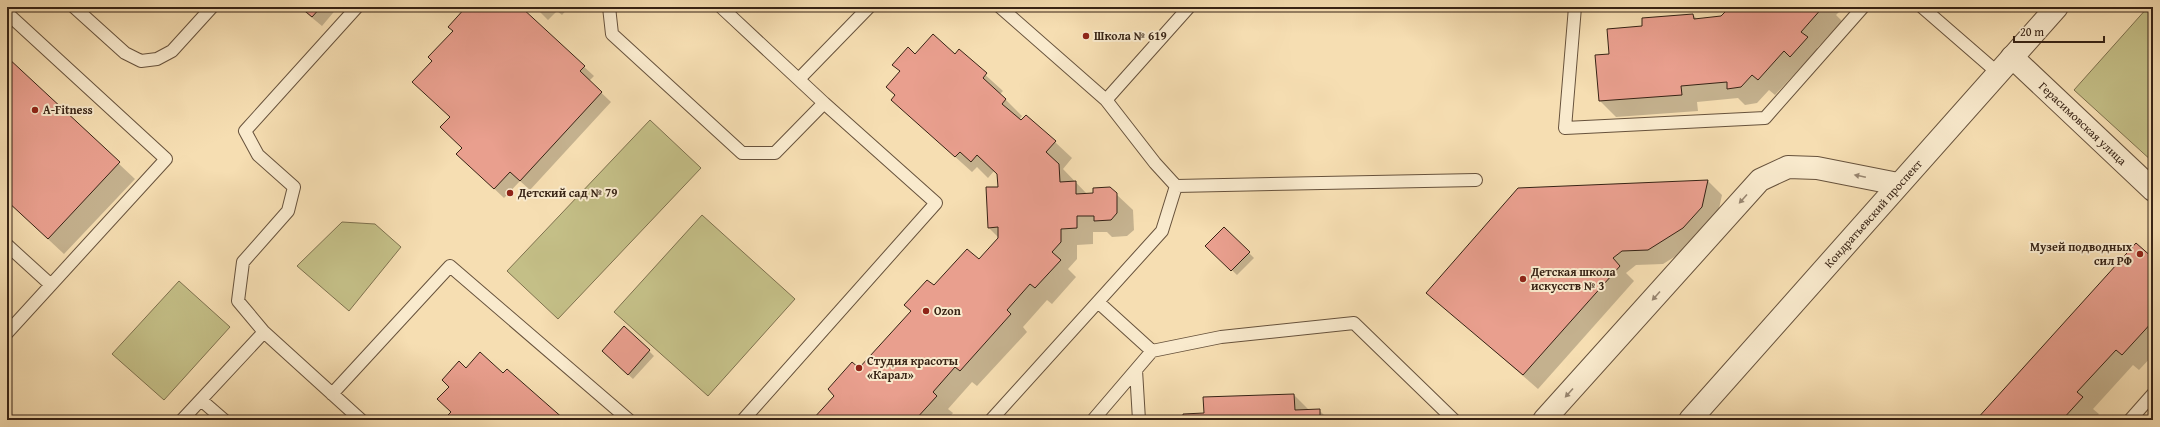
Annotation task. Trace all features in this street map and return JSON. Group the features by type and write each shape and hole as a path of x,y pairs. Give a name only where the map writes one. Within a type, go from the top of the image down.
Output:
{"street":[{"name":"Кондратьевский проспект","path":"1690,420 1898,184 2057,7"},
{"name":"Герасимовская улица","path":"2012,57 2153,190"},
{"path":"1544,420 1760,180 1788,167 1817,168 1898,184"}],"lane":[{"path":"74,7 125,54 141,62 157,58 172,51 212,7"},
{"path":"357,7 244,131 258,155 294,187 288,211 243,262 238,301 264,332 362,420"},
{"path":"609,7 612,34 742,154 775,153 824,103"},
{"path":"721,7 824,103 936,202 743,420"},
{"path":"798,79 868,7"},
{"path":"1000,7 1106,100 1176,186 1476,180"},
{"path":"1106,100 1189,7"},
{"path":"1575,7 1565,128 1765,118 1863,7"},
{"path":"1922,7 1998,73"},
{"path":"7,13 166,159 7,333"},
{"path":"991,420 1162,231 1176,186"},
{"path":"7,245 51,285"},
{"path":"332,394 450,266 629,420"},
{"path":"1098,302 1152,351"},
{"path":"1093,420 1152,351 1221,337 1354,323 1454,420"},
{"path":"182,420 264,332"},
{"path":"1136,370 1139,420"},
{"path":"2130,420 2153,394"},
{"path":"201,400 224,420"}],"shaded area":[{"path":"2148,7 2153,7 2153,162 2074,90"},
{"path":"650,120 701,168 558,319 507,271"},
{"path":"702,215 795,299 708,396 614,312"},
{"path":"342,222 375,224 401,247 349,311 297,266"},
{"path":"179,281 230,327 164,400 112,354"}],"building":[{"path":"300,7 321,7 312,17"},
{"path":"466,7 521,7 585,66 580,71 602,92 520,181 510,172 494,189 456,154 462,148 440,127 450,117 412,82 432,61 428,57 453,31 448,27"},
{"path":"1730,7 1823,7 1801,32 1808,37 1790,57 1784,51 1758,80 1752,75 1741,87 1727,89 1727,82 1681,86 1682,95 1599,101 1595,55 1609,54 1607,29 1642,26 1642,18 1693,14 1694,19 1721,16"},
{"path":"933,34 955,54 959,49 987,73 983,78 1006,99 1002,104 1021,120 1026,115 1056,141 1046,152 1059,164 1060,182 1076,181 1076,194 1093,193 1093,188 1110,187 1117,193 1117,213 1111,220 1094,221 1094,216 1077,216 1077,228 1061,229 1061,242 1052,252 1061,260 1035,288 1030,284 1007,310 1011,314 960,371 955,367 933,392 937,396 915,420 812,420 834,396 828,389 852,362 859,368 911,311 904,305 927,280 934,285 967,249 979,259 998,238 998,227 988,228 986,187 998,187 997,174 977,155 971,162 960,152 955,157 891,100 895,95 886,87 900,71 892,65 908,47 915,54"},
{"name":"A-Fitness","path":"7,57 120,162 48,239 7,201"},
{"name":"Детская школа искусств № 3","path":"1708,180 1702,207 1683,228 1648,250 1622,251 1613,258 1620,266 1523,375 1426,293 1518,188"},
{"path":"1224,227 1250,252 1231,271 1205,246"},
{"path":"2136,243 2153,258 2153,321 2144,331 2122,355 2116,350 2077,392 2083,397 2062,420 1976,420"},
{"path":"624,326 650,350 628,375 602,351"},
{"path":"480,352 503,373 507,369 565,420 450,420 446,417 451,412 437,399 449,387 442,380 459,361 466,368"},
{"path":"1294,394 1295,410 1320,409 1320,420 1183,420 1183,414 1204,413 1203,397"}],"place":[{"name":"Школа № 619","path":"1086,36"},
{"name":"A-Fitness","path":"35,110"},
{"name":"Детский сад № 79","path":"510,193"},
{"name":"Музей подводных сил РФ","path":"2140,254"},
{"name":"Детская школа искусств № 3","path":"1523,279"},
{"name":"Ozon","path":"926,311"},
{"name":"Студия красоты «Карал»","path":"859,368"}]}
